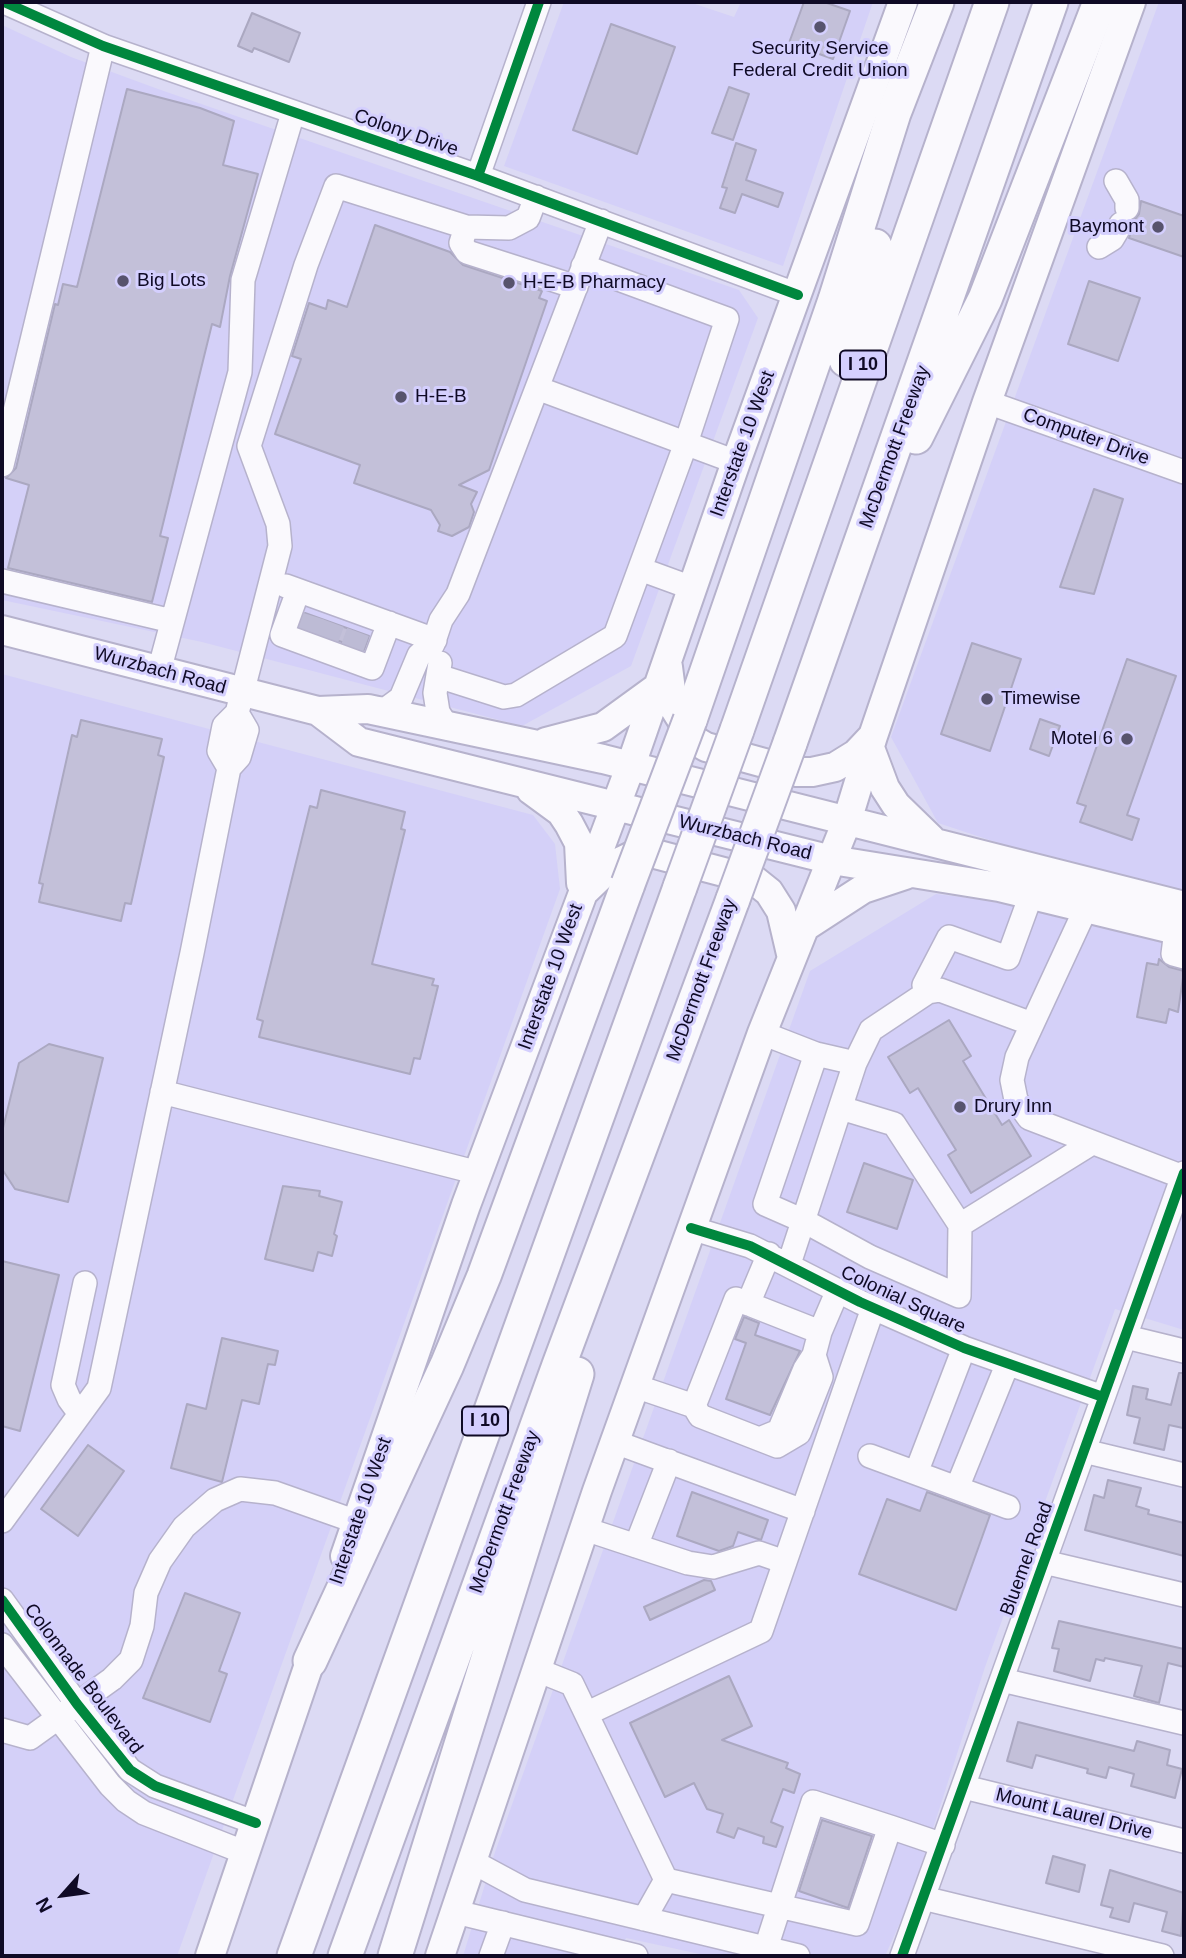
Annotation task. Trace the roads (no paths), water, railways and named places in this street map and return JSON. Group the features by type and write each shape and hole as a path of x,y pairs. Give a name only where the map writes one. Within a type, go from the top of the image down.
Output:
{"highway":[{"path":"310,1661 447,1365 484,1276 690,720 835,300 894,113 937,2"},
{"path":"809,521 865,277 933,63 947,2"},
{"name":"I 10","path":"294,1956 737,730 992,2"},
{"name":"McDermott Freeway","path":"345,1956 790,743 1051,2"},
{"path":"863,538 946,382 985,299 1100,2"},
{"path":"395,1956 553,1458 647,1128"}],"main road":[{"name":"Interstate 10 West","path":"210,1956 356,1522 479,1172 631,765 736,462 903,2"},
{"path":"440,1956 615,1442 762,1033 847,821 871,742 987,402 1131,2"},
{"name":"Wurzbach Road","path":"2,631 159,671 239,703 318,711 368,709 631,765 933,841 1182,922"},
{"path":"667,661 673,706 694,740 706,747 797,772 812,772 835,767 871,742"},
{"path":"538,744 603,727 658,687"},
{"name":"Wurzbach Road","path":"318,711 359,742 832,860 1031,895 1086,908 1182,922"},
{"path":"871,742 885,788 896,805 933,841"},
{"path":"520,781 561,812 569,824 579,844 581,896"},
{"path":"581,896 611,866 636,854 655,854 754,880 769,892 780,911 792,958"},
{"path":"803,928 863,889 910,874"}],"street":[{"name":"Colony Drive","path":"4,2 103,47 478,176 798,295"},
{"path":"478,176 539,2"},
{"path":"2,465 103,47"},
{"path":"159,671 240,372 243,280 293,113"},
{"path":"1100,247 1112,239 1124,216 1127,201 1116,181"},
{"path":"2,1521 99,1388 229,768 239,757 247,730 239,703 280,546 278,524 249,446 306,265 336,186 466,227 509,228 528,218 536,197"},
{"path":"368,709 386,709 401,698 419,655 434,642 441,620 458,594 601,221"},
{"path":"438,676 505,697 516,695 615,636 686,443 727,319 580,276 503,249 484,256 467,252 461,243 466,227"},
{"path":"537,388 736,462"},
{"name":"Computer Drive","path":"987,402 1184,472"},
{"path":"640,569 692,589"},
{"path":"2,581 172,621"},
{"path":"270,581 318,622 355,639 372,668 389,623"},
{"path":"318,622 355,639 389,623 434,642 441,664 435,693 438,712 447,727"},
{"path":"928,992 924,985 949,937 1008,958 1031,895"},
{"path":"1086,908 1017,1057 1012,1080 1016,1100 1029,1118 1184,1175"},
{"path":"1182,922 1173,954 1184,957"},
{"path":"748,1304 806,1222 855,1063 871,1030 928,992 940,990 1032,1024"},
{"path":"762,1033 816,1054 855,1063"},
{"path":"816,1054 765,1204 806,1222 870,1257 960,1296 960,1224 894,1124 841,1108"},
{"path":"162,1092 479,1172"},
{"path":"960,1224 1092,1143"},
{"name":"Bluemel Road","path":"902,1956 1184,1175"},
{"name":"Colonial Square","path":"691,1228 779,1259 873,1308 964,1348 1103,1397"},
{"path":"80,1413 69,1399 63,1385 85,1283"},
{"path":"635,1386 694,1406 700,1416 777,1446 799,1433 821,1377 814,1355 820,1332 838,1290"},
{"path":"694,1406 736,1298 820,1332"},
{"path":"588,1713 761,1631 873,1308"},
{"path":"1126,1337 1184,1351"},
{"path":"916,1473 964,1348"},
{"path":"957,1488 1007,1365"},
{"path":"615,1442 803,1511"},
{"path":"1084,1451 1184,1475"},
{"path":"870,1455 1008,1507"},
{"path":"636,1546 669,1461"},
{"path":"2,1730 30,1738 131,1660 142,1626 146,1593 160,1562 184,1527 215,1500 240,1489 275,1493 356,1522"},
{"path":"585,1529 688,1563 713,1567 759,1553 785,1562"},
{"path":"1044,1562 1184,1595"},
{"name":"Colonnade Boulevard","path":"2,1600 77,1704 130,1770 155,1786 256,1824"},
{"path":"2,1645 126,1801 144,1813 246,1853"},
{"path":"537,1670 572,1684 666,1880"},
{"path":"1002,1680 1184,1723"},
{"name":"Mount Laurel Drive","path":"964,1787 1184,1841"},
{"path":"766,1948 777,1906 813,1802 943,1845"},
{"path":"666,1880 857,1924 890,1827"},
{"path":"473,1862 525,1890 797,1956"},
{"path":"643,1919 666,1880"},
{"path":"923,1898 1162,1956"},
{"path":"456,1912 503,1923 590,1951 629,1956"},
{"path":"491,1956 503,1923"}],"tunnel":[{"path":"307,635 313,616"},
{"path":"326,642 333,623"},
{"path":"351,651 358,632"}],"place":[{"name":"Security Service Federal Credit Union","path":"820,27"},
{"name":"Baymont","path":"1158,227"},
{"name":"Big Lots","path":"123,281"},
{"name":"H-E-B Pharmacy","path":"509,283"},
{"name":"H-E-B","path":"401,397"},
{"name":"Timewise","path":"987,699"},
{"name":"Motel 6","path":"1127,739"},
{"name":"Drury Inn","path":"960,1107"}]}
